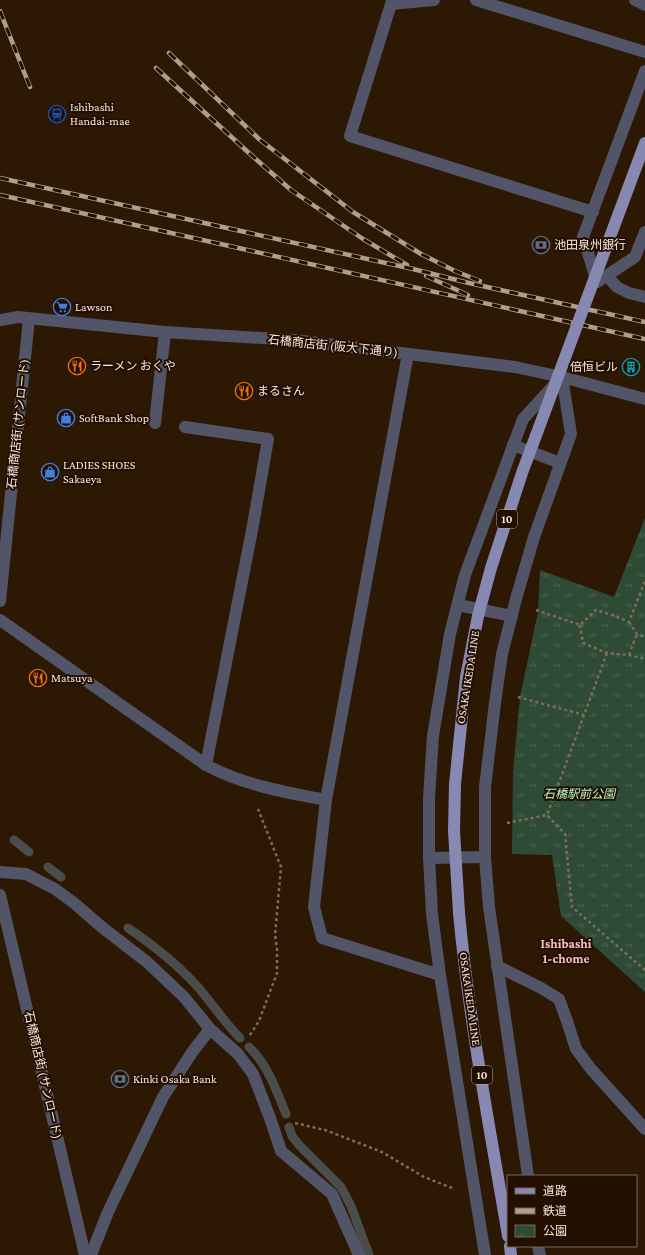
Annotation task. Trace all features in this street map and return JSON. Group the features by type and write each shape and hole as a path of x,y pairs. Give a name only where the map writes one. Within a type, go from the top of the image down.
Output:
{"main road":[{"name":"OSAKA IKEDA LINE","path":"507,1230 470,1005 460,913 454,831 455,784 466,677 478,616 491,568 522,473 645,143"}],"street":[{"path":"434,0 391,4 350,136 593,212"},
{"path":"476,0 645,52"},
{"path":"635,0 645,5"},
{"path":"645,71 583,237 602,279 617,288 645,297"},
{"path":"485,1255 440,975 432,914 429,858 429,798 432,736 450,634 465,574 523,418 562,377 602,279 635,257 645,232"},
{"name":"石橋商店街 (阪大下通り)","path":"0,320 23,318 165,332 294,340 515,367 562,377 645,399"},
{"name":"石橋商店街 (サンロード)","path":"0,601 23,318"},
{"path":"155,423 165,332"},
{"path":"408,354 326,800 314,907 322,938 440,975"},
{"path":"528,1175 489,907 486,857 486,780 502,654 516,598 534,537 571,434 562,377"},
{"path":"184,428 268,439 253,525 206,765"},
{"path":"513,445 560,463"},
{"path":"458,605 512,616"},
{"path":"0,620 206,765 223,774 246,783 272,790 326,800"},
{"path":"429,858 486,857"},
{"path":"0,872 26,874 55,889 74,903 103,928 147,962 184,997 210,1029 238,1054 253,1074 270,1118 280,1151 332,1194 359,1255"},
{"name":"石橋商店街 (サンロード)","path":"0,895 85,1255"},
{"path":"497,966 541,988 559,999 576,1049 590,1069 645,1129"},
{"path":"91,1255 108,1212 163,1097 193,1051 210,1029"}],"path":[{"path":"629,622 645,581"},
{"path":"532,609 580,625"},
{"path":"580,625 596,610 629,622 637,634 645,637"},
{"path":"580,625 583,643 607,653 629,655 645,659"},
{"path":"629,655 637,634"},
{"path":"547,815 607,653"},
{"path":"513,697 520,697 584,715"},
{"path":"238,1054 259,1022 277,973 277,949 275,934 281,867 246,783"},
{"path":"502,823 512,823 547,815"},
{"path":"547,815 565,834 572,907 645,970"},
{"path":"270,1118 325,1130 382,1152 424,1177 475,1197"}],"green space":[{"name":"石橋駅前公園","path":"645,518 645,992 561,916 552,855 512,854 513,772 520,697 538,612 540,570 614,597"}],"waterway":[{"path":"14,840 29,852"},
{"path":"48,867 61,877"},
{"path":"128,928 147,941 181,970 202,992 240,1038"},
{"path":"249,1047 256,1054 266,1070 286,1114"},
{"path":"289,1127 292,1136 299,1145 341,1187 351,1206 369,1255"}],"railway":[{"path":"0,11 30,87"},
{"path":"169,53 259,139 353,212 421,254 455,271 480,281"},
{"path":"156,68 291,190 363,239 407,265"},
{"path":"0,178 645,322"},
{"path":"0,195 645,339"},
{"path":"426,276 468,295"}],"place":[{"name":"Ishibashi Handai-mae","path":"57,114"},
{"name":"池田泉州銀行","path":"541,245"},
{"name":"Lawson","path":"62,307"},
{"name":"ラーメン おくや","path":"77,366"},
{"name":"倍恒ビル","path":"631,367"},
{"name":"まるさん","path":"244,391"},
{"name":"SoftBank Shop","path":"66,418"},
{"name":"LADIES SHOES Sakaeya","path":"50,472"},
{"name":"Matsuya","path":"38,678"},
{"name":"Kinki Osaka Bank","path":"120,1079"}],"district":[{"name":"Ishibashi 1-chome","path":"566,950"}]}
